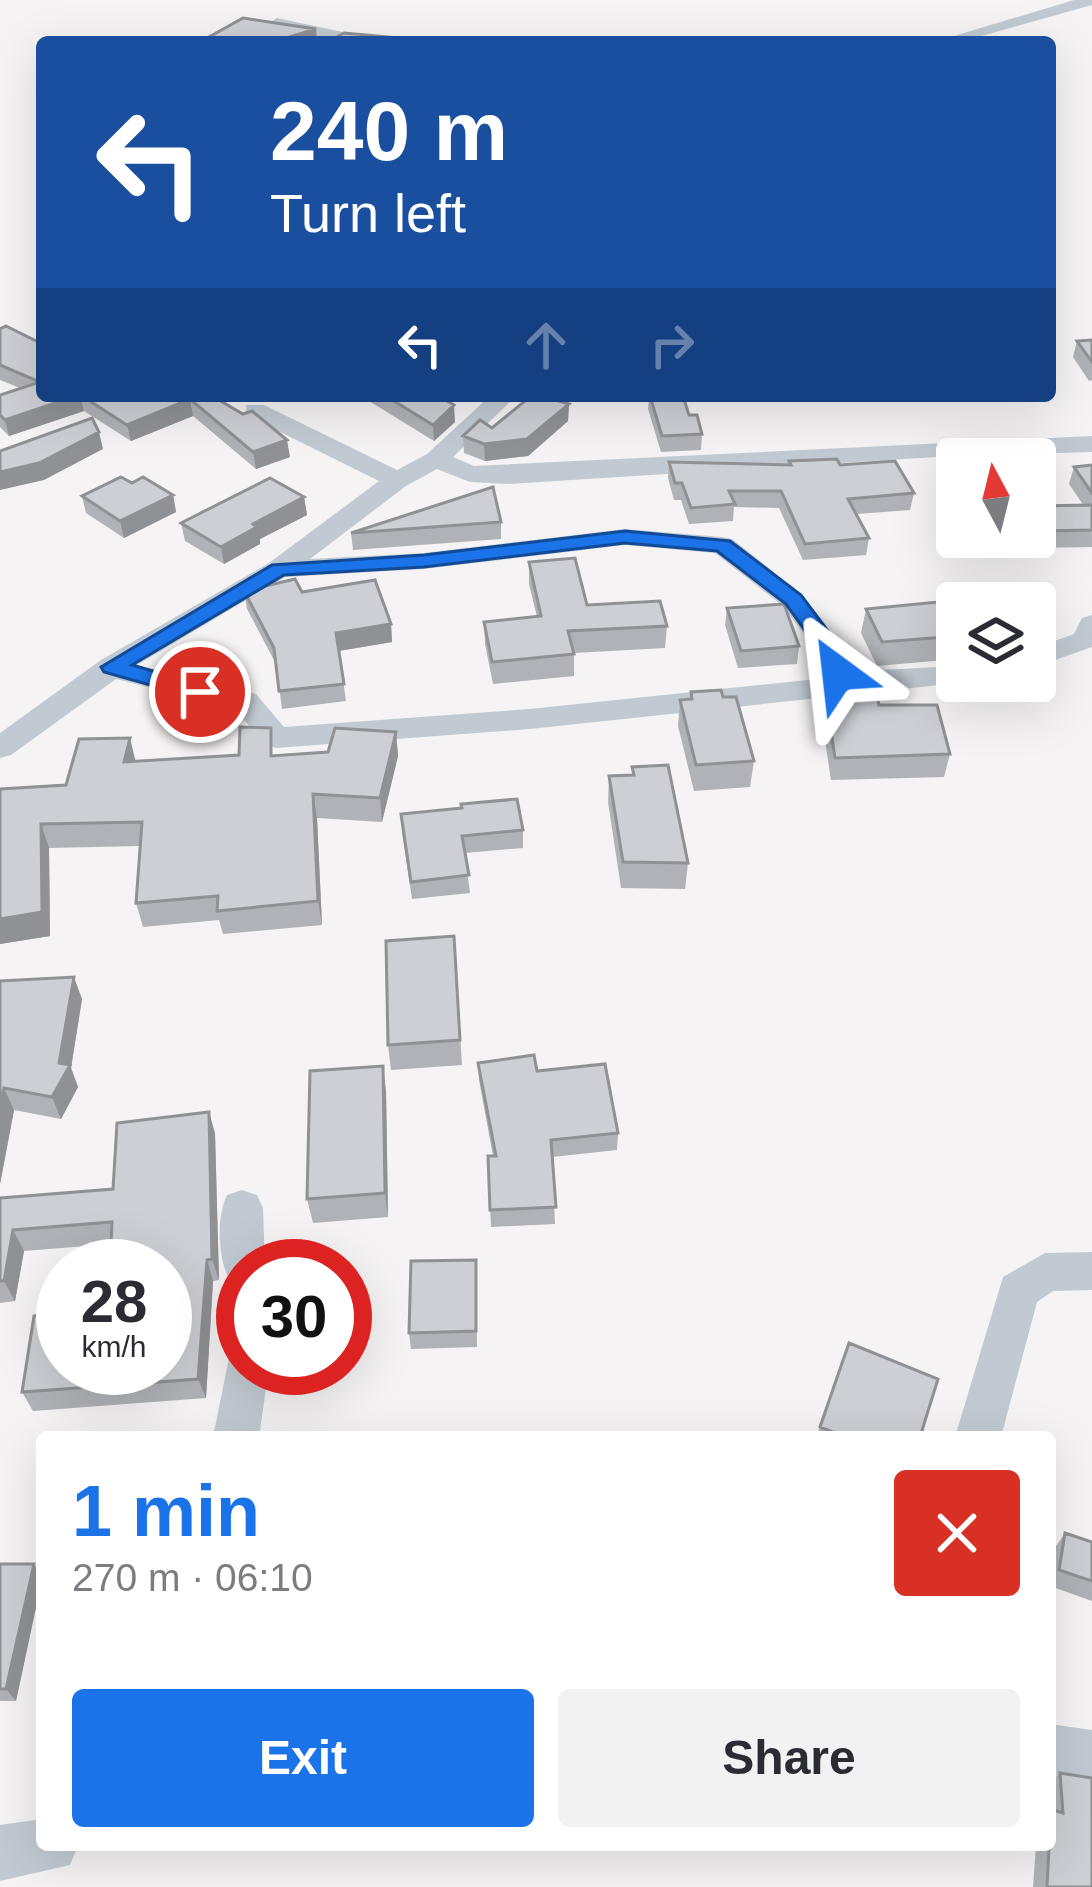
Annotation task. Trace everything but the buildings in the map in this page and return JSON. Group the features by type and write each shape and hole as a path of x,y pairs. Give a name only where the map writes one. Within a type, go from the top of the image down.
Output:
{"street":[{"path":"963,36 1092,0"},
{"path":"277,23 337,36"},
{"path":"0,748 112,667 279,569 397,480 436,459 498,402"},
{"path":"255,410 397,480"},
{"path":"436,459 470,474 509,476 951,448 1092,444"},
{"path":"279,569 424,561 625,537 722,545 793,600 823,639 838,673 859,681 936,676"},
{"path":"1056,650 1087,639 1092,624"},
{"path":"112,667 155,682 245,701 276,738 530,719 854,686 859,681"},
{"path":"242,1208 243,1239"},
{"path":"980,1431 1018,1291 1045,1271 1092,1271"},
{"path":"237,1431 241,1395"},
{"path":"1056,1752 1092,1757"},
{"path":"0,1853 36,1847"}],"route":[{"path":"200,692 112,667 279,569 424,561 625,537 722,545 793,600 823,639 838,673"}]}
